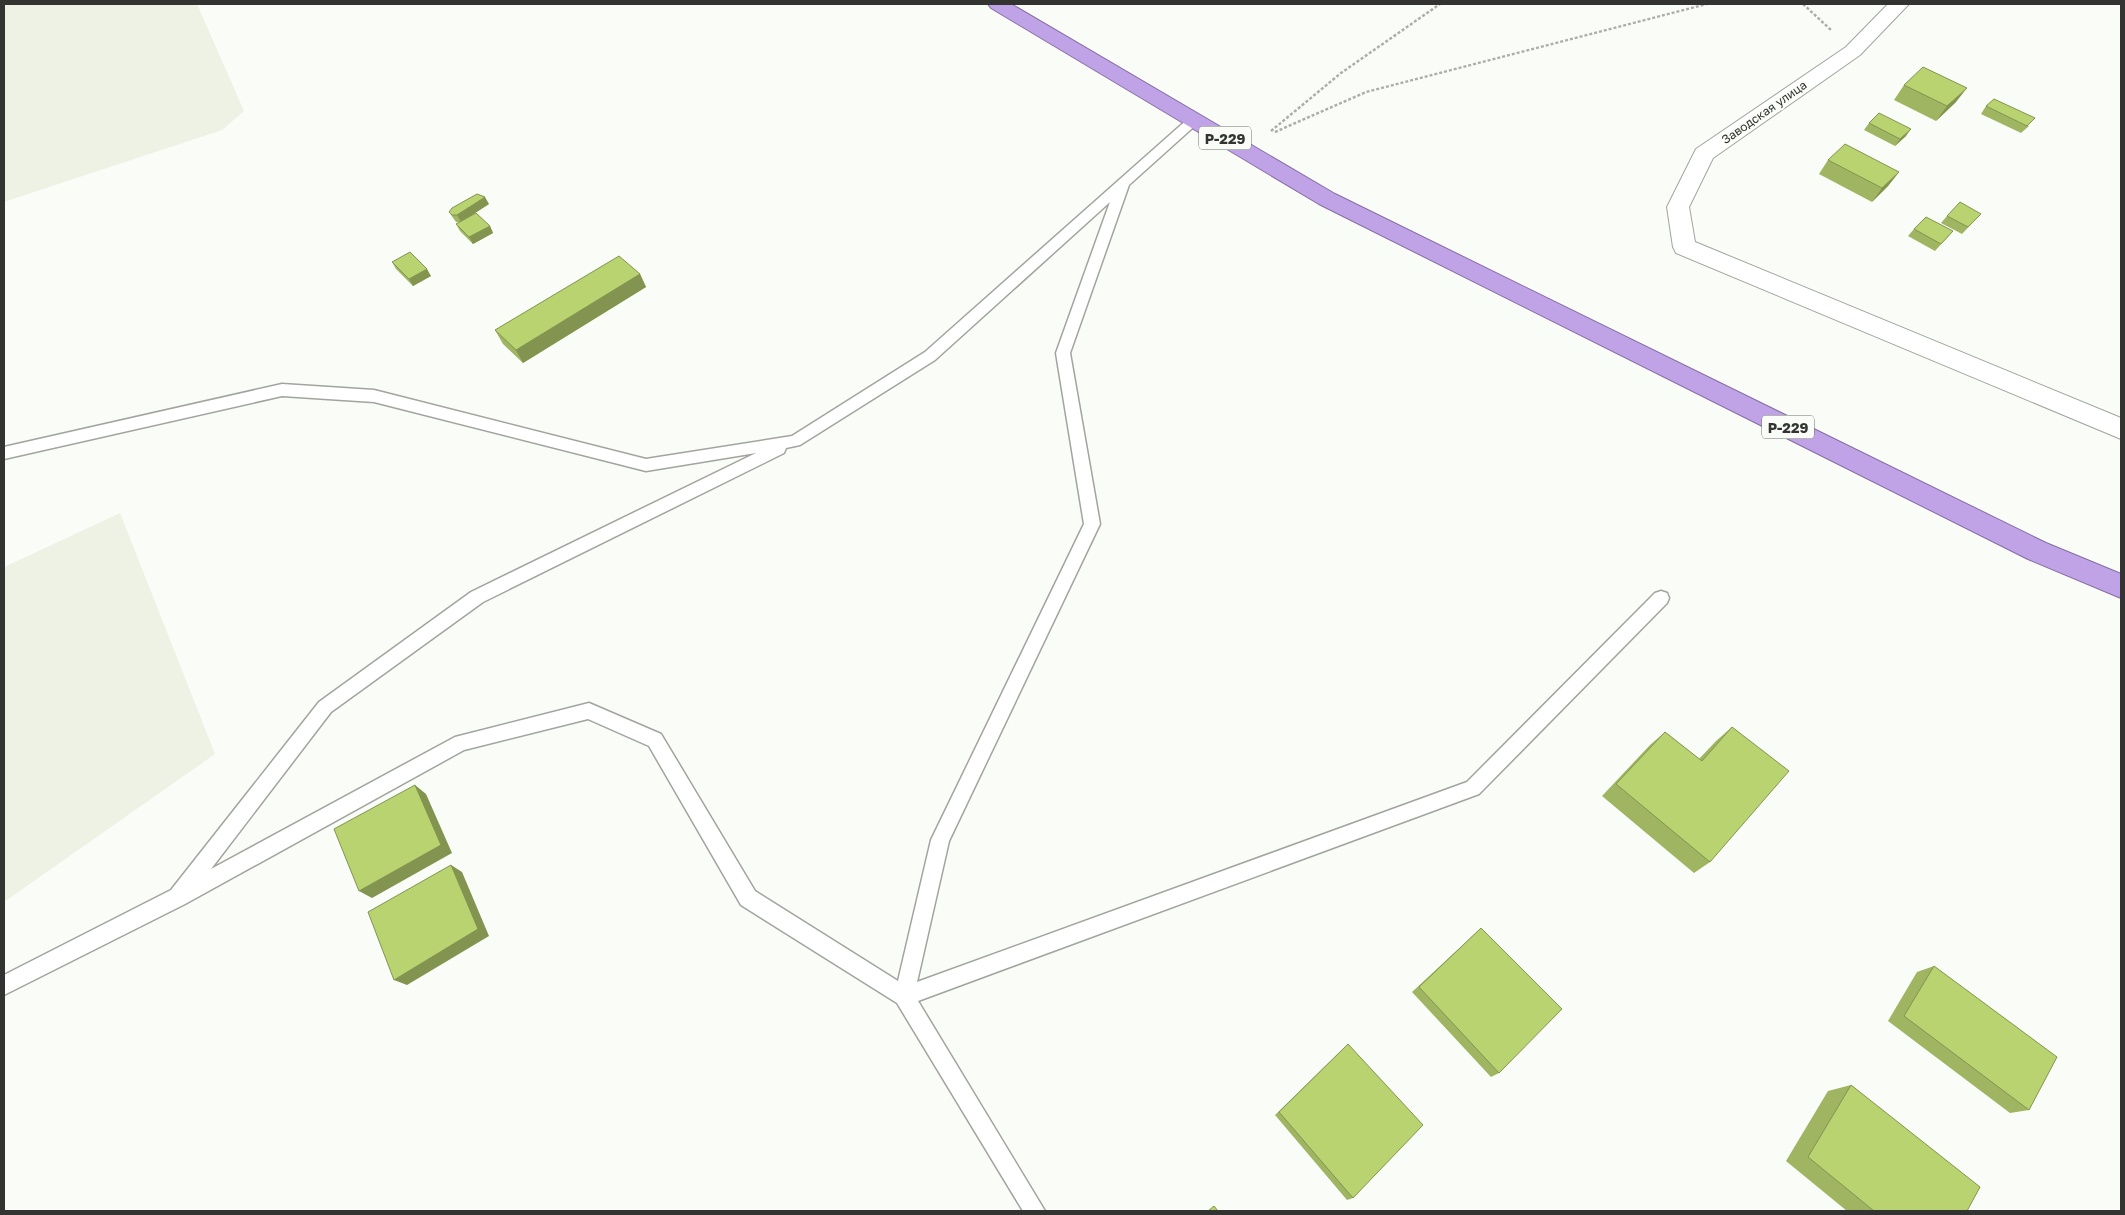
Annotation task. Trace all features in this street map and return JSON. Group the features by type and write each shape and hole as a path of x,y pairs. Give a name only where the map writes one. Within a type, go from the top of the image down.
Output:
{"highway":[{"name":"Р-229","path":"998,4 1327,199 2036,551 2121,586"}],"street":[{"name":"Заводская улица","path":"1899,4 1853,51 1704,154 1678,206 1684,247 2121,429"}],"lane":[{"path":"178,897 325,707 477,597 795,441 930,356 1194,120"},
{"path":"904,996 940,840 1092,524 1063,354 1124,183"},
{"path":"4,453 282,390 374,396 646,465 795,441"},
{"path":"904,996 1474,788 1661,598"},
{"path":"4,985 178,897 461,744 589,711 655,740 748,898 904,996 1035,1211"}],"path":[{"path":"1260,139 1341,73 1440,4"},
{"path":"1240,148 1366,92 1707,4"},
{"path":"1803,4 1853,51"}],"shaded area":[{"path":"4,4 197,4 244,111 222,130 4,202"},
{"path":"120,513 215,754 4,902 4,567"}],"building":[{"path":"1923,67 1967,88 1947,106 1904,85"},
{"path":"1994,99 2035,118 2027,126 1986,106"},
{"path":"1879,113 1911,129 1900,139 1869,123"},
{"path":"1845,144 1899,172 1882,188 1828,160"},
{"path":"477,194 485,197 457,215 452,215 449,212 452,208"},
{"path":"1960,202 1981,214 1968,227 1947,216"},
{"path":"476,213 490,226 469,237 456,224"},
{"path":"1926,217 1953,231 1941,244 1914,229"},
{"path":"410,252 427,269 409,279 392,262"},
{"path":"619,256 640,274 516,350 495,330"},
{"path":"1732,727 1789,771 1710,862 1616,784 1665,732 1702,761"},
{"path":"415,785 441,845 359,891 334,829"},
{"path":"451,865 478,929 394,980 368,912"},
{"path":"1481,928 1562,1009 1499,1073 1419,987"},
{"path":"1934,966 2057,1057 2029,1110 1904,1016"},
{"path":"1348,1044 1423,1125 1353,1198 1279,1112"},
{"path":"1851,1085 1980,1187 1967,1211 1874,1211 1808,1157"},
{"path":"1214,1206 1218,1211 1208,1211"}]}
